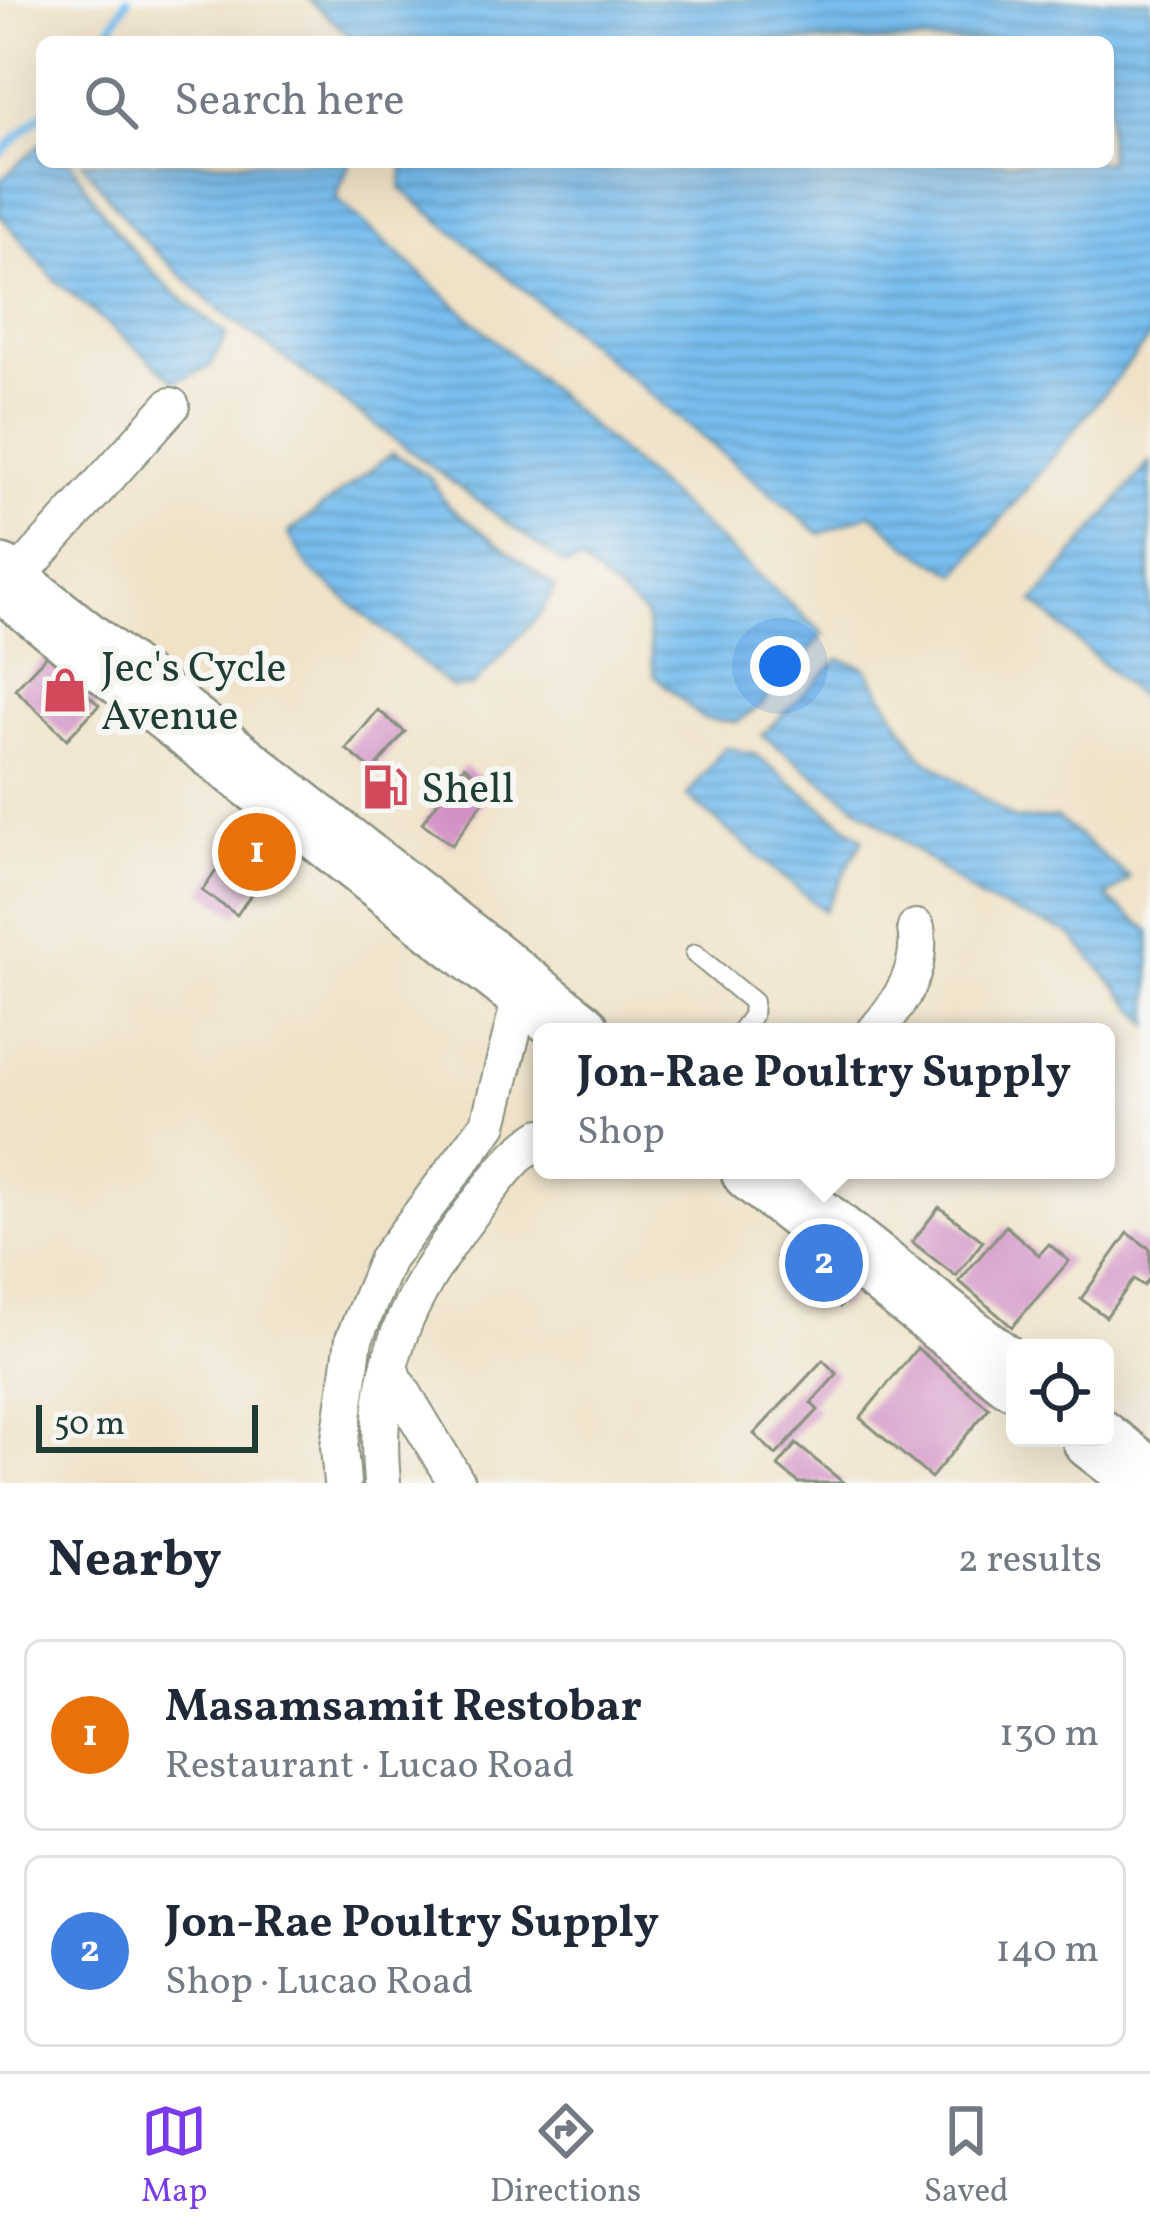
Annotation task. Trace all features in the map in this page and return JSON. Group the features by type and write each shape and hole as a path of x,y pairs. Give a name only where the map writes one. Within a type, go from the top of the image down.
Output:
{"highway":[{"path":"5,581 567,1023"},
{"path":"765,1179 1006,1370"},
{"path":"1106,1447 1150,1481"}],"street":[{"path":"5,581 171,406"},
{"path":"883,1023 917,963 916,928"},
{"path":"342,1483 338,1446 354,1339 387,1259 489,1124 523,988"},
{"path":"382,1483 379,1446 392,1348 422,1277 530,1144 489,1124"},
{"path":"389,1370 457,1483"}],"lane":[{"path":"695,954 753,1002 747,1023"}],"water":[{"path":"309,0 1150,0 1150,337 957,574 908,546 871,513 820,534 401,189 403,168 1114,168 1114,36 350,36"},
{"path":"36,148 36,168 75,168 139,258 227,335 210,367 175,381 56,281 0,215 0,181"},
{"path":"87,168 348,168 336,198 824,634 762,704 738,722 703,719 654,675 646,616 580,561 566,566 218,309 137,234"},
{"path":"393,453 430,477 448,506 555,587 542,612 473,686 452,688 309,568 288,533"},
{"path":"1150,462 1150,707 1034,602"},
{"path":"839,659 865,667 921,756 1016,820 1057,818 1130,878 1106,898 1150,931 1150,1025 1069,933 982,900 762,735"},
{"path":"725,747 754,754 863,839 824,911 687,796"}],"building":[{"path":"47,655 99,705 67,739 15,689"},
{"path":"378,710 405,732 373,771 346,749"},
{"path":"464,766 493,788 452,845 422,823"},
{"path":"245,829 279,852 237,915 202,891"},
{"path":"939,1207 983,1241 956,1276 912,1242"},
{"path":"1006,1226 1039,1255 1049,1244 1069,1261 1012,1327 959,1281"},
{"path":"795,1233 859,1282 840,1307 777,1258"},
{"path":"1128,1233 1150,1249 1150,1277 1144,1286 1134,1279 1106,1317 1081,1299"},
{"path":"917,1348 989,1408 931,1478 860,1418"},
{"path":"823,1360 837,1374 811,1403 818,1410 776,1455 754,1434"},
{"path":"796,1444 844,1483 799,1483 778,1466"}],"waterway":[{"path":"106,36 127,0"},
{"path":"0,153 36,120"}],"place":[{"name":"Jec's Cycle Avenue","path":"65,690"},
{"name":"Shell","path":"385,787"},
{"name":"Masamsamit Restobar","path":"257,852"},
{"name":"Jon-Rae Poultry Supply","path":"824,1263"}]}
